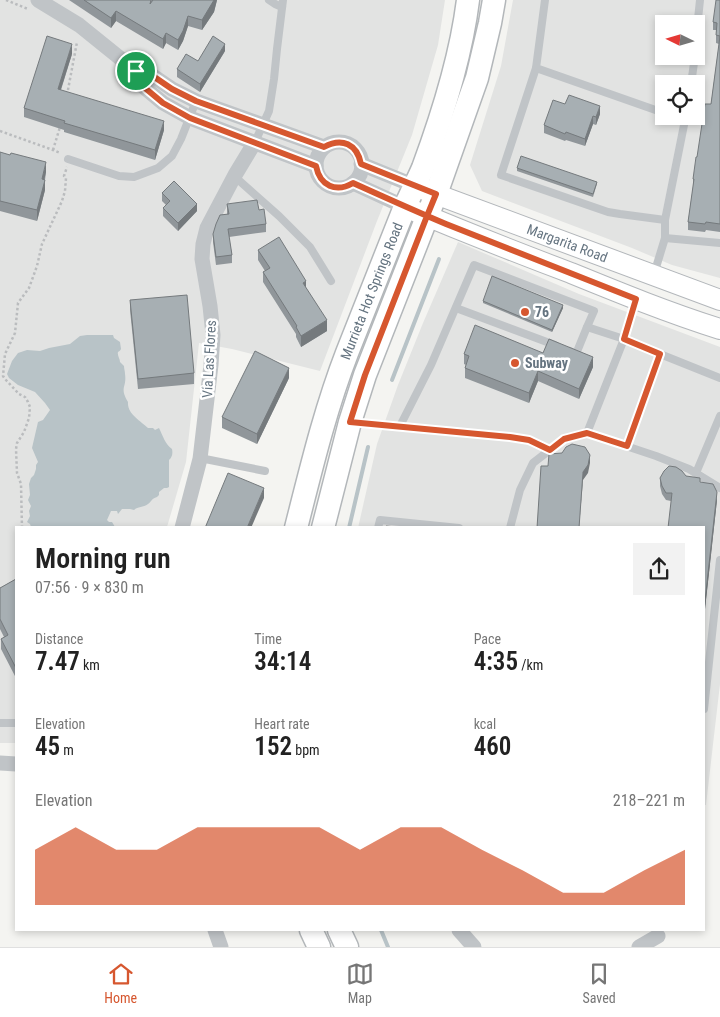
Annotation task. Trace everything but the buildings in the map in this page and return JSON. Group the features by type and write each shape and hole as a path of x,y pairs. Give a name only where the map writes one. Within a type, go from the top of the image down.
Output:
{"main road":[{"name":"Murrieta Hot Springs Road","path":"297,526 328,407 346,356 415,186 443,110 455,67 468,0"},
{"name":"Murrieta Hot Springs Road","path":"324,526 350,422 365,375 436,194 477,78 494,0"},
{"name":"Margarita Road","path":"415,186 716,299"},
{"name":"Margarita Road","path":"405,207 687,319 720,329"},
{"path":"636,299 655,293 695,304 716,299"},
{"path":"311,931 319,947"},
{"path":"339,931 347,947"}],"street":[{"path":"35,5 79,25 136,71 150,74 172,89 196,101 324,147"},
{"path":"136,71 139,83 163,103 190,118 316,166"},
{"name":"Via Las Flores","path":"183,526 200,458 212,365 210,306 202,259 203,244 207,228 254,142"},
{"path":"338,142 351,146 360,157 361,164 358,178 353,183 340,188 326,184 317,173 316,166 317,159 324,147 338,142"},
{"path":"361,164 415,186"},
{"path":"353,183 405,207"},
{"path":"0,763 15,764"},
{"path":"215,931 221,947"},
{"path":"460,931 474,947"},
{"path":"639,947 659,938"}],"lane":[{"path":"254,142 269,110 283,3 275,4 270,0"},
{"path":"545,0 536,68 501,175 608,212 665,220"},
{"path":"698,15 700,0"},
{"path":"536,68 655,109"},
{"path":"68,159 119,176 134,177 158,168 172,156 196,101"},
{"path":"653,276 665,238 665,220 684,125"},
{"path":"234,176 310,247 331,281"},
{"path":"665,238 720,243"},
{"path":"400,426 431,365 474,265 594,311 576,354 456,308"},
{"path":"587,433 624,339 636,299"},
{"path":"588,326 720,378"},
{"path":"627,446 660,354"},
{"path":"696,473 720,416"},
{"path":"350,422 529,440 550,450"},
{"path":"511,526 520,490 533,463 564,439 587,433 689,469 720,488"},
{"path":"200,458 265,471"},
{"path":"378,526 380,520 439,526"},
{"path":"705,700 720,560"},
{"path":"0,723 15,723"}],"path":[{"path":"6,0 35,5"},
{"path":"67,97 78,44 77,38"},
{"path":"53,150 61,123"},
{"path":"0,131 53,150 68,159 64,176 66,178 65,191 62,201 42,244 29,288 18,303 15,333 6,354 3,376 19,394 25,397 30,407 29,418 16,449 21,484 22,526"}],"shaded area":[{"path":"0,0 445,0 438,45 412,135 320,371 232,349 199,343 186,462 167,526 15,526 15,743 0,743"},
{"path":"513,0 720,0 720,278 672,265 482,191 470,165 501,66"},
{"path":"458,242 579,294 720,347 720,684 706,805 705,526 358,526 377,444 423,323"},
{"path":"113,335 120,342 121,349 118,354 120,362 124,366 124,390 128,406 135,417 148,428 155,430 159,428 172,449 172,455 169,460 169,487 164,488 157,497 144,506 134,510 122,509 118,514 117,511 111,511 107,520 112,522 114,526 31,526 27,522 31,506 28,500 30,495 29,484 38,462 32,448 38,422 43,420 50,410 35,392 18,385 7,374 12,361 18,353 27,350 40,351 70,344 80,336"}],"waterway":[{"path":"392,380 439,259"},
{"path":"349,526 368,447"},
{"path":"381,931 388,947"}],"place":[{"name":"76","path":"525,312"},
{"name":"Subway","path":"515,363"}],"route":[{"path":"136,71 139,83 163,103 190,118 316,166 317,173 326,184 340,188 353,183 405,207 427,216 446,224 636,299 624,339 660,354 627,446 587,433 564,439 550,450 529,440 510,437 350,422 365,375 427,216 436,194 361,164 360,157 356,151 345,143 338,142 324,147 268,128 196,101 172,89 150,74 136,71"}]}
